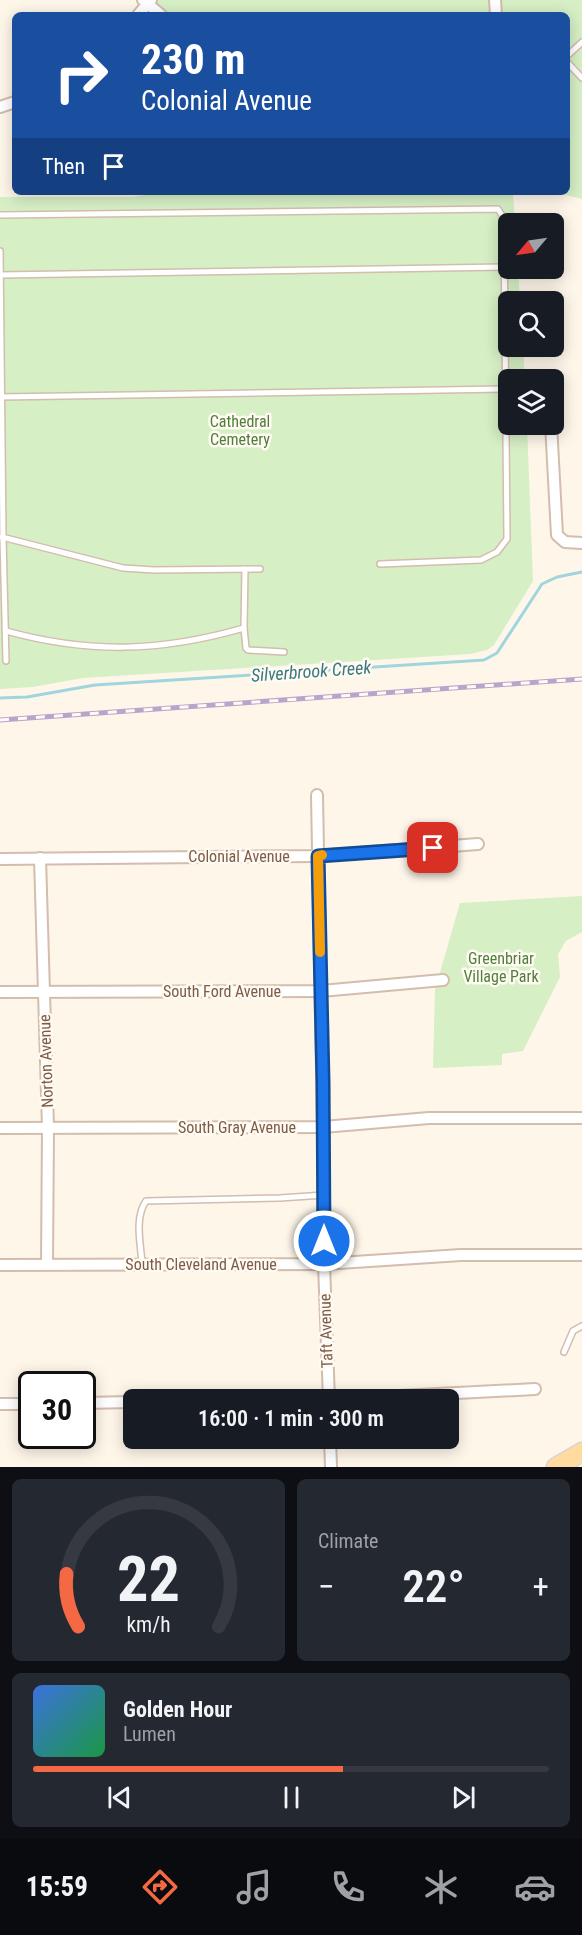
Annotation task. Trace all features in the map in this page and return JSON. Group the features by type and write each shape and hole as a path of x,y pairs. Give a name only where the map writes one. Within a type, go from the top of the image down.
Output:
{"main road":[{"path":"564,1465 582,1452"}],"street":[{"path":"552,435 557,535 565,542 582,543"},
{"name":"Taft Avenue","path":"317,795 324,1264 329,1389"},
{"name":"Colonial Avenue","path":"0,859 318,856 478,844"},
{"name":"Norton Avenue","path":"40,858 48,1127 48,1264"},
{"name":"South Ford Avenue","path":"0,992 321,991 443,980"},
{"name":"South Gray Avenue","path":"0,1128 323,1127 429,1118 582,1118"},
{"name":"South Cleveland Avenue","path":"0,1265 324,1264 461,1255 582,1255"},
{"path":"459,1393 535,1389"},
{"path":"96,1403 123,1402"},
{"path":"0,1404 18,1404"},
{"path":"330,1449 331,1467"}],"lane":[{"path":"570,53 582,42"},
{"path":"570,65 582,78"},
{"path":"0,215 492,207 498,208 501,213"},
{"path":"0,251 1,537 6,661"},
{"path":"0,275 498,267"},
{"path":"504,279 504,369"},
{"path":"1,397 498,389"},
{"path":"380,564 472,562 487,558 502,547 508,532 505,435"},
{"path":"1,537 123,568 260,569"},
{"path":"245,569 245,644 248,650 284,652"},
{"path":"6,631 69,645 123,648 176,644 244,628"},
{"path":"142,1264 140,1219 142,1207 146,1201 324,1195"},
{"path":"564,1352 573,1331 582,1326"}],"green space":[{"path":"143,0 495,0 496,12 157,12"},
{"path":"500,0 582,0 582,199 565,195 570,195 570,12 501,12"},
{"name":"Cathedral Cemetery","path":"513,195 514,213 498,213 498,279 519,279 519,291 498,291 498,357 524,357 524,369 498,369 498,435 527,435 533,581 494,645 487,650 470,654 83,678 33,687 0,689 0,197"},
{"name":"Greenbriar Village Park","path":"582,896 582,932 566,941 558,954 560,977 523,1051 502,1054 502,1065 433,1068 435,990 460,903"}],"waterway":[{"name":"Silverbrook Creek","path":"0,698 27,697 95,685 484,660 497,653 542,584 557,577 582,572"}],"railway":[{"path":"0,720 582,679"}],"slow traffic":[{"path":"320,952 318,856 322,855"}],"route":[{"path":"324,1241 318,856 433,848"}]}
